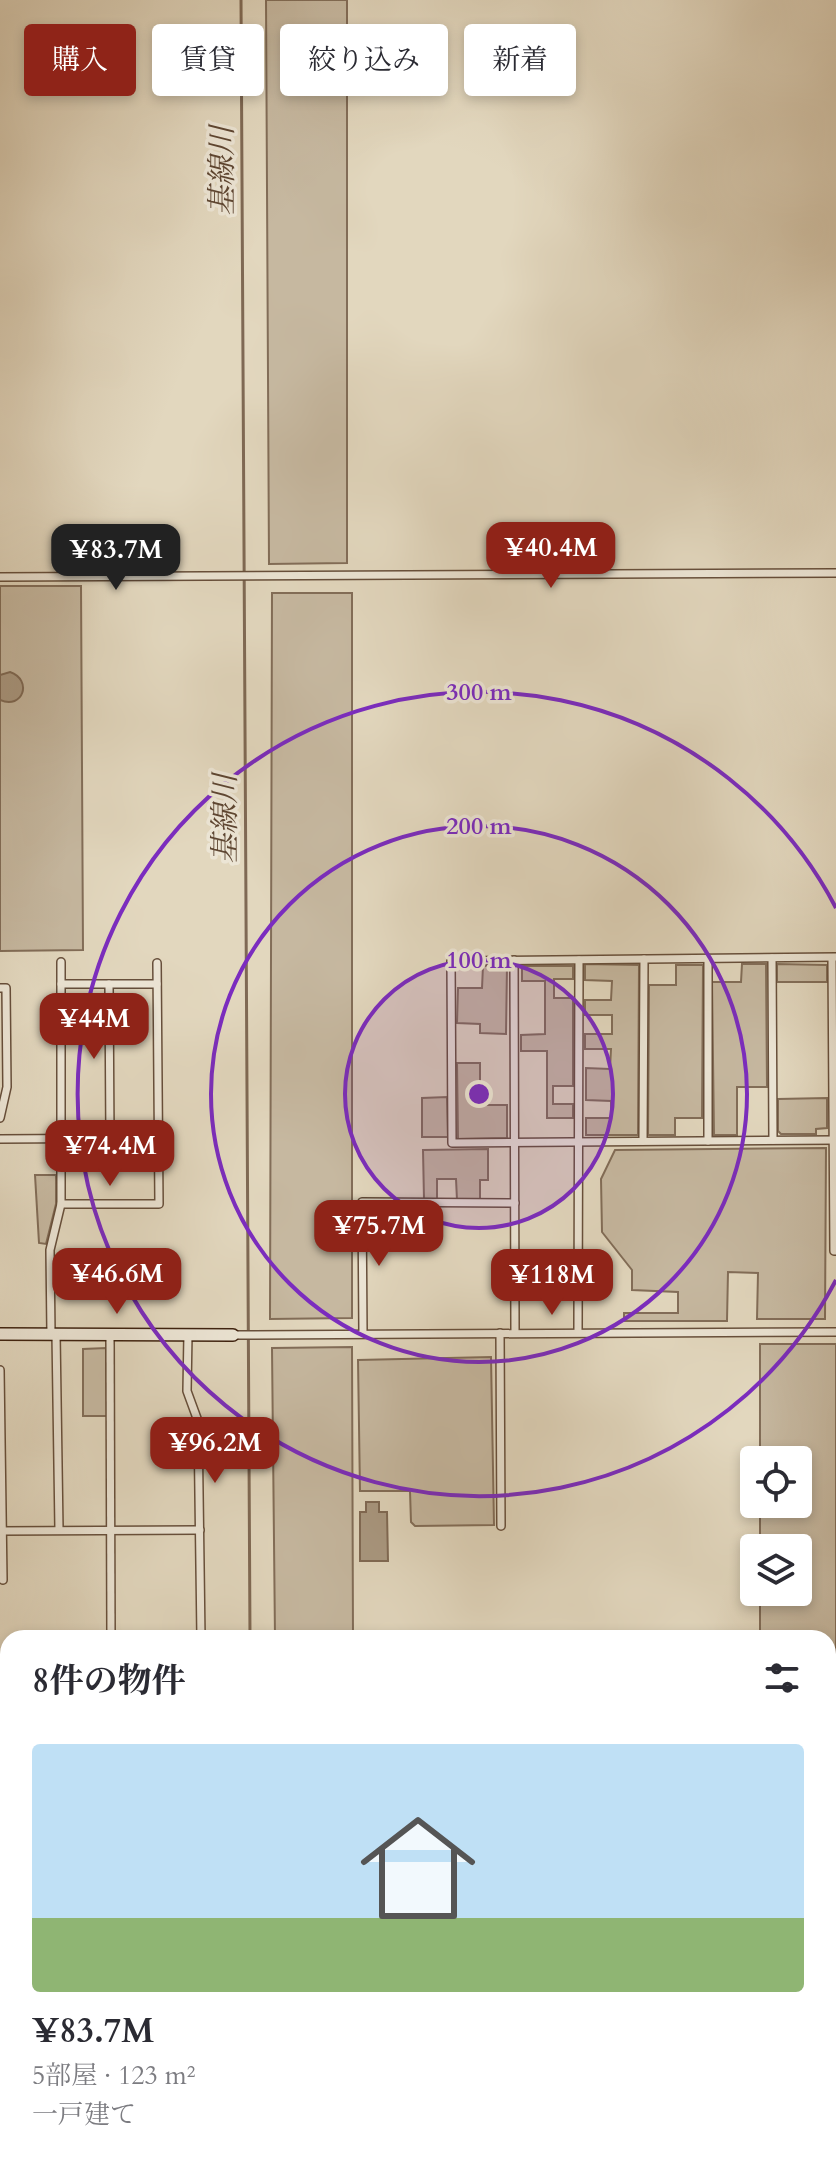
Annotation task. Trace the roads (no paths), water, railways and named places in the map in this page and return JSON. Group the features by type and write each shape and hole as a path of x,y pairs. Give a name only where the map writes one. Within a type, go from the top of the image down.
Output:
{"street":[{"path":"0,577 836,573"},
{"path":"772,958 773,1140"},
{"path":"835,1140 452,1143 451,961 834,958 836,1251"},
{"path":"643,1141 644,959"},
{"path":"708,959 708,1141"},
{"path":"514,960 515,1333"},
{"path":"578,1332 579,960"},
{"path":"59,1530 50,1250 61,1204 61,962"},
{"path":"61,1204 159,1204 157,963"},
{"path":"61,984 157,984"},
{"path":"109,984 110,1139"},
{"path":"0,988 6,988 0,1118"},
{"path":"0,1139 158,1138"},
{"path":"363,1333 362,1202 515,1203"},
{"path":"0,1334 836,1332"},
{"path":"188,1333 187,1391 198,1421 201,1630"},
{"path":"500,1333 501,1526"},
{"path":"110,1334 111,1630"},
{"path":"0,1370 3,1580"},
{"path":"1,1531 200,1530"}],"waterway":[{"name":"基線川","path":"241,0 250,1630"}]}
